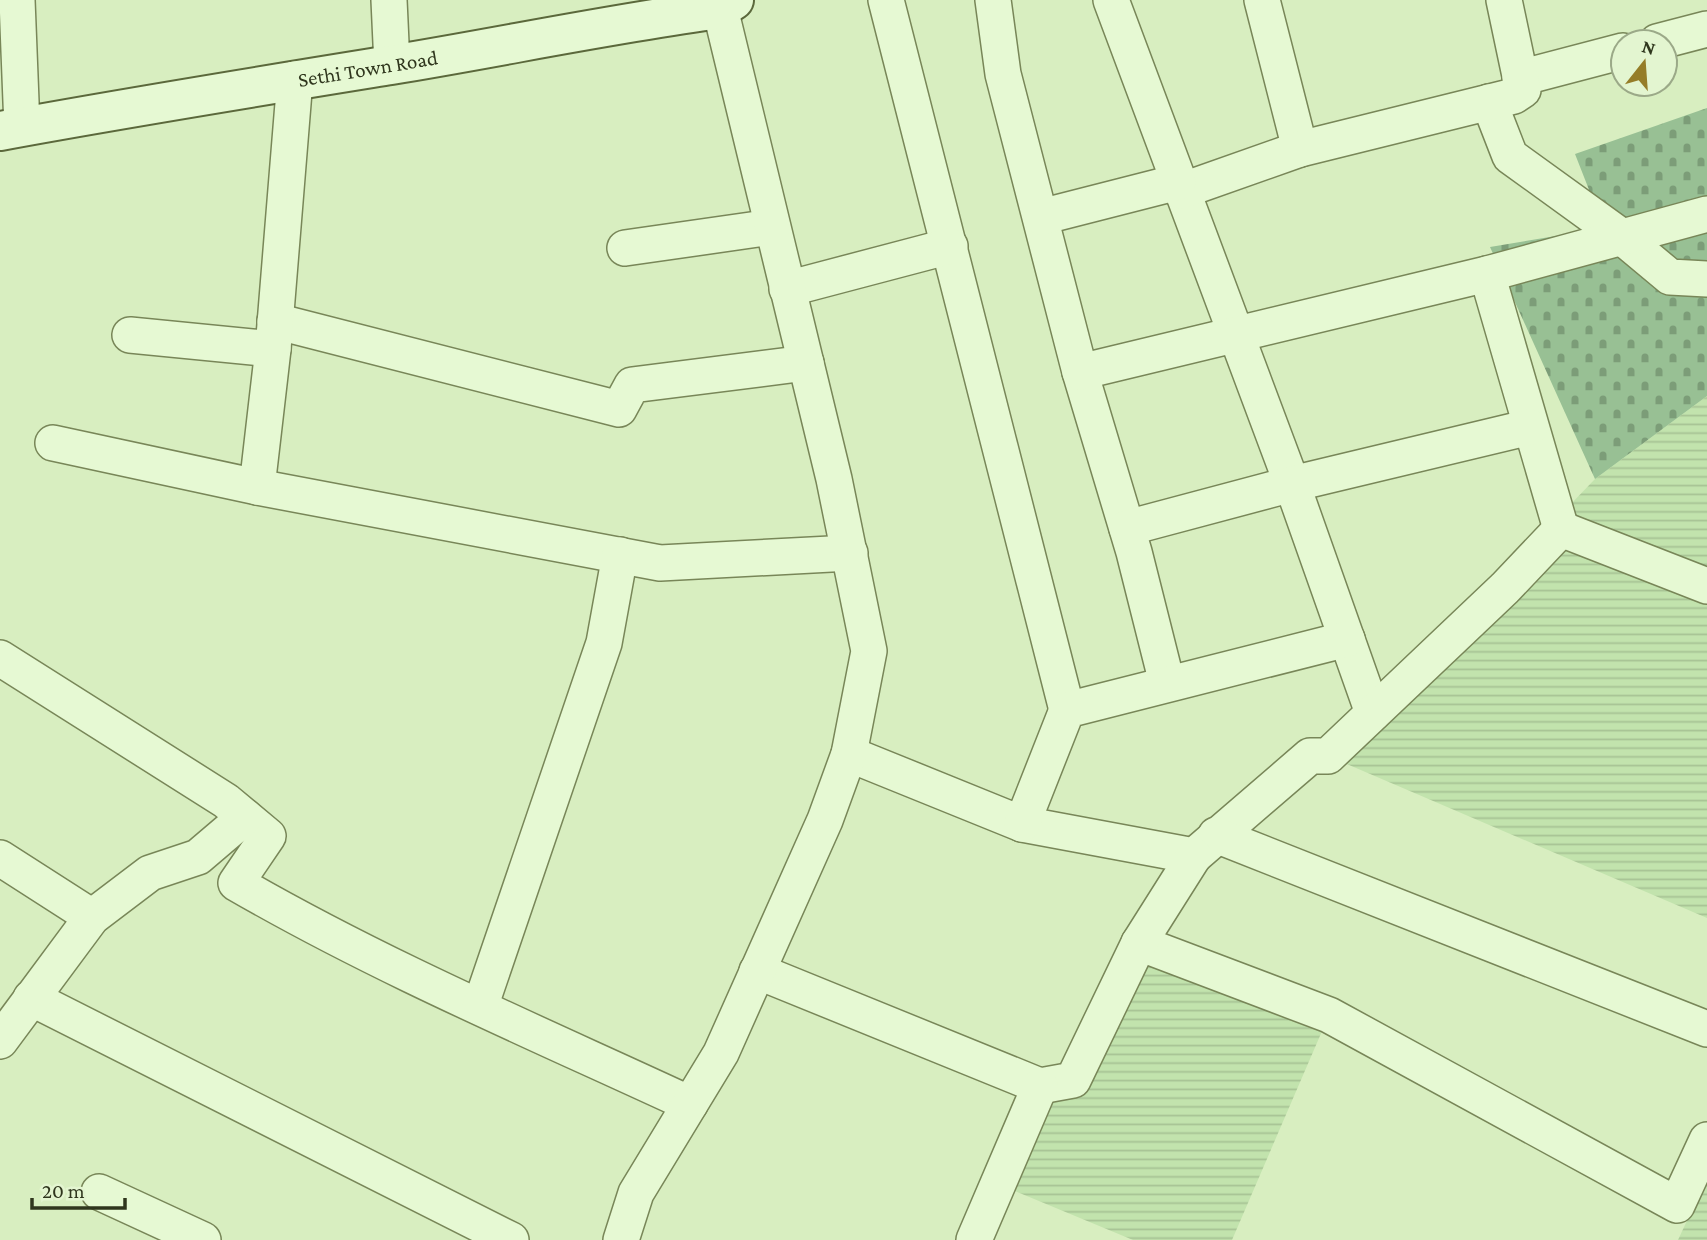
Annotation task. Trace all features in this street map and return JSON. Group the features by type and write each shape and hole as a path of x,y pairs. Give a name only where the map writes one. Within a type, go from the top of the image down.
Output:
{"street":[{"path":"11,129 17,0"},
{"path":"389,0 391,65"},
{"path":"886,0 1067,710 1022,824"},
{"path":"993,0 1003,75 1080,372 1127,528 1167,683"},
{"path":"1111,0 1237,334 1373,713"},
{"path":"1262,0 1300,149"},
{"path":"1041,218 1180,187 1300,149 1514,96 1523,90 1504,0"},
{"path":"621,1240 636,1193 721,1053 825,820 849,754 869,651 850,553 772,227 724,3"},
{"name":"Sethi Town Road","path":"11,129 295,79 391,65 724,3"},
{"path":"1679,36 1707,29"},
{"path":"1520,78 1609,55"},
{"path":"257,487 274,335 295,79"},
{"path":"1489,102 1510,156 1622,237 1670,277 1707,279"},
{"path":"1080,372 1487,274 1707,214"},
{"path":"625,248 772,227"},
{"path":"787,289 950,246"},
{"path":"1487,274 1561,529"},
{"path":"130,335 274,335 619,409 632,385 806,363"},
{"path":"1127,528 1292,484 1530,427"},
{"path":"53,443 257,487 660,563 850,553"},
{"path":"1561,529 1707,586"},
{"path":"757,971 1040,1086 1073,1080 1139,943 1205,845 1310,756 1328,756 1505,588 1561,529"},
{"path":"480,1007 604,643 620,555"},
{"path":"1067,710 1347,639"},
{"path":"0,658 226,802 268,836 236,883 302,921 690,1104"},
{"path":"849,754 1022,824 1205,845 1707,1029"},
{"path":"0,1041 92,917 150,873 198,857 245,817"},
{"path":"0,858 92,917"},
{"path":"1139,943 1329,1015 1677,1205 1707,1140"},
{"path":"31,998 511,1240"},
{"path":"974,1240 1040,1086"},
{"path":"99,1192 203,1240"}],"green space":[{"path":"1707,108 1707,396 1595,479 1490,247 1604,228 1575,154"},
{"path":"1707,396 1707,918 1328,756 1595,479"},
{"path":"1139,943 1329,1015 1232,1240 1133,1240 998,1184 1040,1086 1073,1080"},
{"path":"1704,1184 1707,1185 1707,1240 1678,1240"}]}
